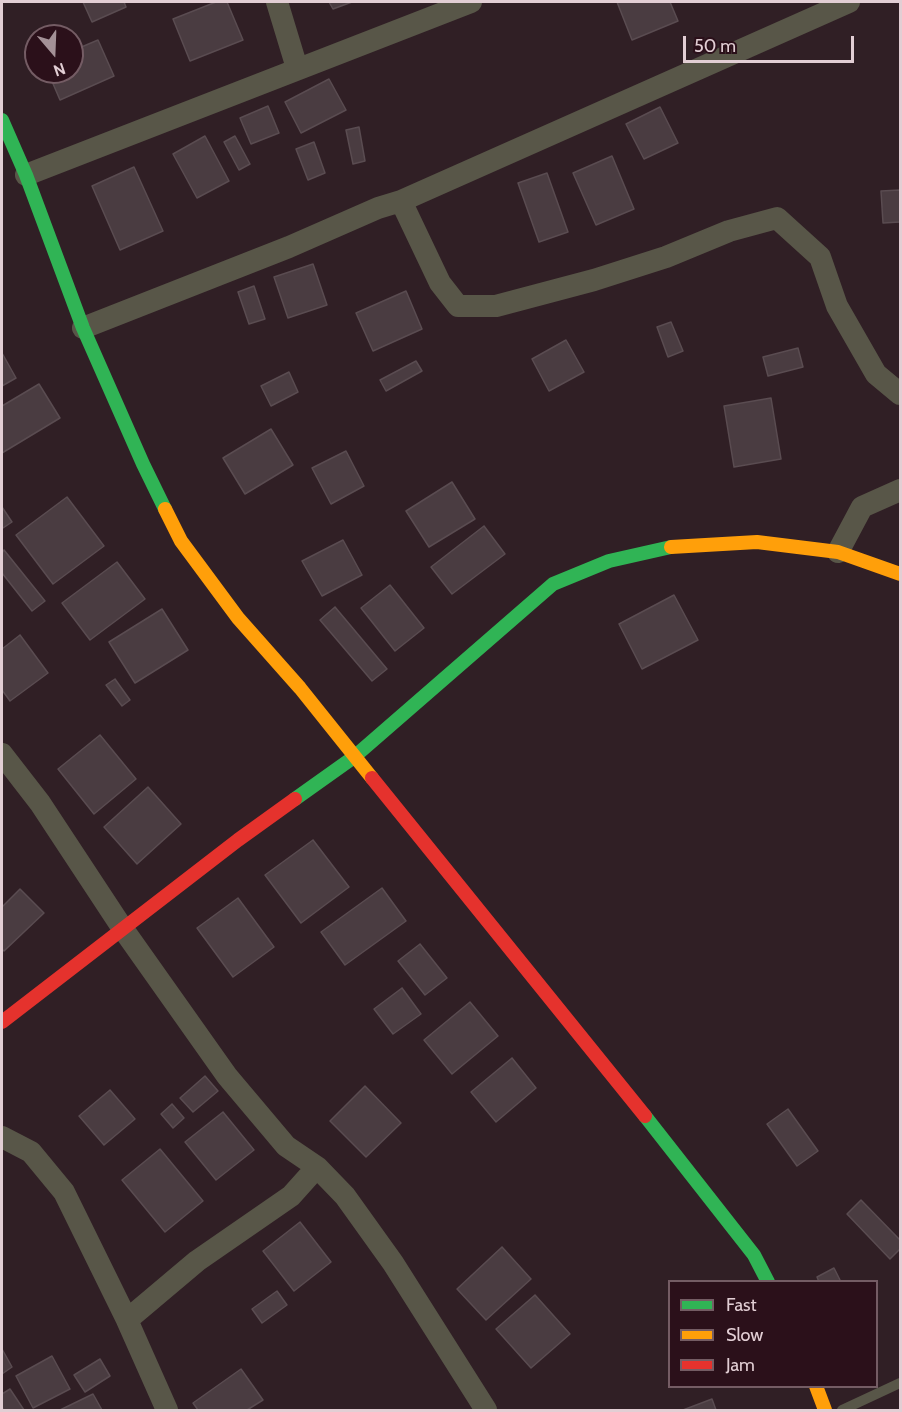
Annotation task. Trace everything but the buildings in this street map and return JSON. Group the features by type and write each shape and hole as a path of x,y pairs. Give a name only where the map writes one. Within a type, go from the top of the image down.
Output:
{"street":[{"path":"277,2 297,68"},
{"path":"26,175 471,2"},
{"path":"83,328 289,247 378,208 401,201 849,2"},
{"path":"2,120 26,175 83,328 142,464 180,541 238,618 300,688 671,1149 754,1255 767,1280"},
{"path":"401,201 440,283 458,306 496,306 594,280 666,257 729,231 777,218 820,257 837,306 876,374 900,394"},
{"path":"838,552 862,507 900,490"},
{"path":"2,1022 238,840 354,757 553,584 609,561 666,547 757,542 838,552 900,574"},
{"path":"2,754 40,802 123,929 227,1076 286,1146 317,1167 345,1196 393,1263 486,1410"},
{"path":"2,1137 31,1152 64,1192 127,1320 167,1410"},
{"path":"127,1320 197,1261 291,1196 317,1167"},
{"path":"817,1388 825,1410"}],"lane":[{"path":"842,1410 900,1383"}],"traffic: fast":[{"path":"2,120 26,175 83,328 165,509"},
{"path":"295,799 354,757 553,584 609,561 671,547"},
{"path":"645,1116 754,1255 767,1280"}],"traffic: slow":[{"path":"165,509 181,541 238,618 300,688 372,778"},
{"path":"671,547 757,542 838,552 900,574"},
{"path":"817,1388 825,1410"}],"traffic: jam":[{"path":"372,778 645,1116"},
{"path":"2,1022 238,840 295,799"}]}
